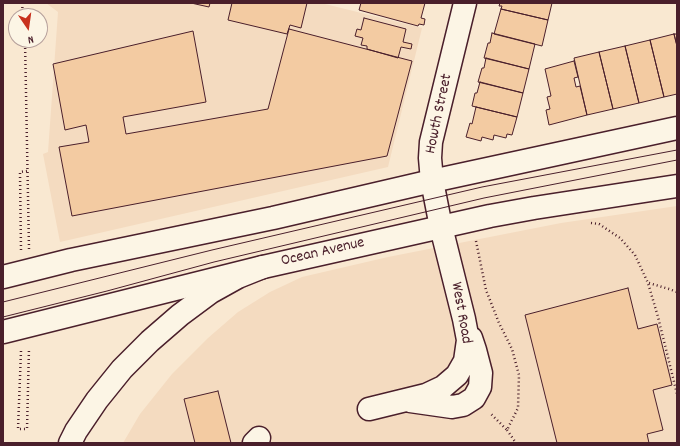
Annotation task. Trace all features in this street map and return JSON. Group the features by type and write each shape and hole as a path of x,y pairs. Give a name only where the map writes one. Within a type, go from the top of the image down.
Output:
{"main road":[{"name":"Howth Street","path":"441,227 432,181 430,158 431,142 465,3"},
{"path":"3,277 27,259 273,218 432,181 677,128"},
{"path":"640,136 677,135"},
{"name":"Ocean Avenue","path":"647,190 677,178"},
{"name":"Ocean Avenue","path":"3,332 30,335 263,267 490,216 677,186"},
{"name":"West Road","path":"369,409 405,401 452,407 463,404 474,398 480,388 481,373 464,319 441,227"},
{"path":"70,443 76,431 97,400 122,369 150,341 180,315 211,292 238,277 263,267"}],"path":[{"path":"25,48 27,259"},
{"path":"27,172 20,172 27,259"},
{"path":"586,222 599,224 620,238 635,255 648,283 677,394"},
{"path":"648,283 677,292"},
{"path":"21,349 18,429 27,429 30,335"},
{"path":"508,430 516,443"}],"shaded area":[{"path":"46,3 321,3 422,28 388,167 60,242 43,154 48,152 58,12"},
{"path":"677,206 677,443 123,443 140,414 172,374 208,338 238,312 270,292 302,277 388,257 561,223"}],"building":[{"path":"191,3 210,3 209,7"},
{"path":"232,3 307,3 301,28 290,25 287,34 228,20"},
{"path":"361,3 425,3 421,18 425,19 424,25 419,24 418,26 359,10"},
{"path":"500,3 552,3 548,20 501,9 502,6 499,6"},
{"path":"501,9 548,20 542,46 494,34"},
{"path":"364,18 406,29 403,42 412,44 411,49 401,47 398,58 367,49 367,46 361,45 363,38 355,36 357,29 361,30"},
{"path":"289,29 412,61 387,156 72,216 59,147 89,142 86,125 65,130 53,64 193,31 206,102 123,117 126,134 268,109"},
{"path":"492,33 535,44 529,69 484,58"},
{"path":"674,34 677,46 677,94 664,97 650,40"},
{"path":"674,34 677,34 677,46"},
{"path":"650,40 664,97 639,103 625,46"},
{"path":"625,46 639,103 613,109 599,52"},
{"path":"599,52 613,109 587,115 574,58"},
{"path":"486,58 529,69 523,93 478,82 482,68 484,68"},
{"path":"574,61 578,77 574,78 576,87 580,86 587,115 549,125 546,110 550,109 547,97 551,96 545,69"},
{"path":"480,82 523,93 517,117 472,106 475,93 477,93"},
{"path":"476,107 517,117 512,135 507,134 506,138 494,135 493,140 482,137 481,141 466,137 470,123 472,124"},
{"path":"628,288 638,329 657,324 672,385 653,390 663,430 647,434 649,443 557,443 525,315"},
{"path":"218,391 231,443 195,443 184,399"}],"tram line":[{"path":"3,302 212,250 482,187 677,150"},
{"path":"3,317 214,262 484,198 677,160"}]}
